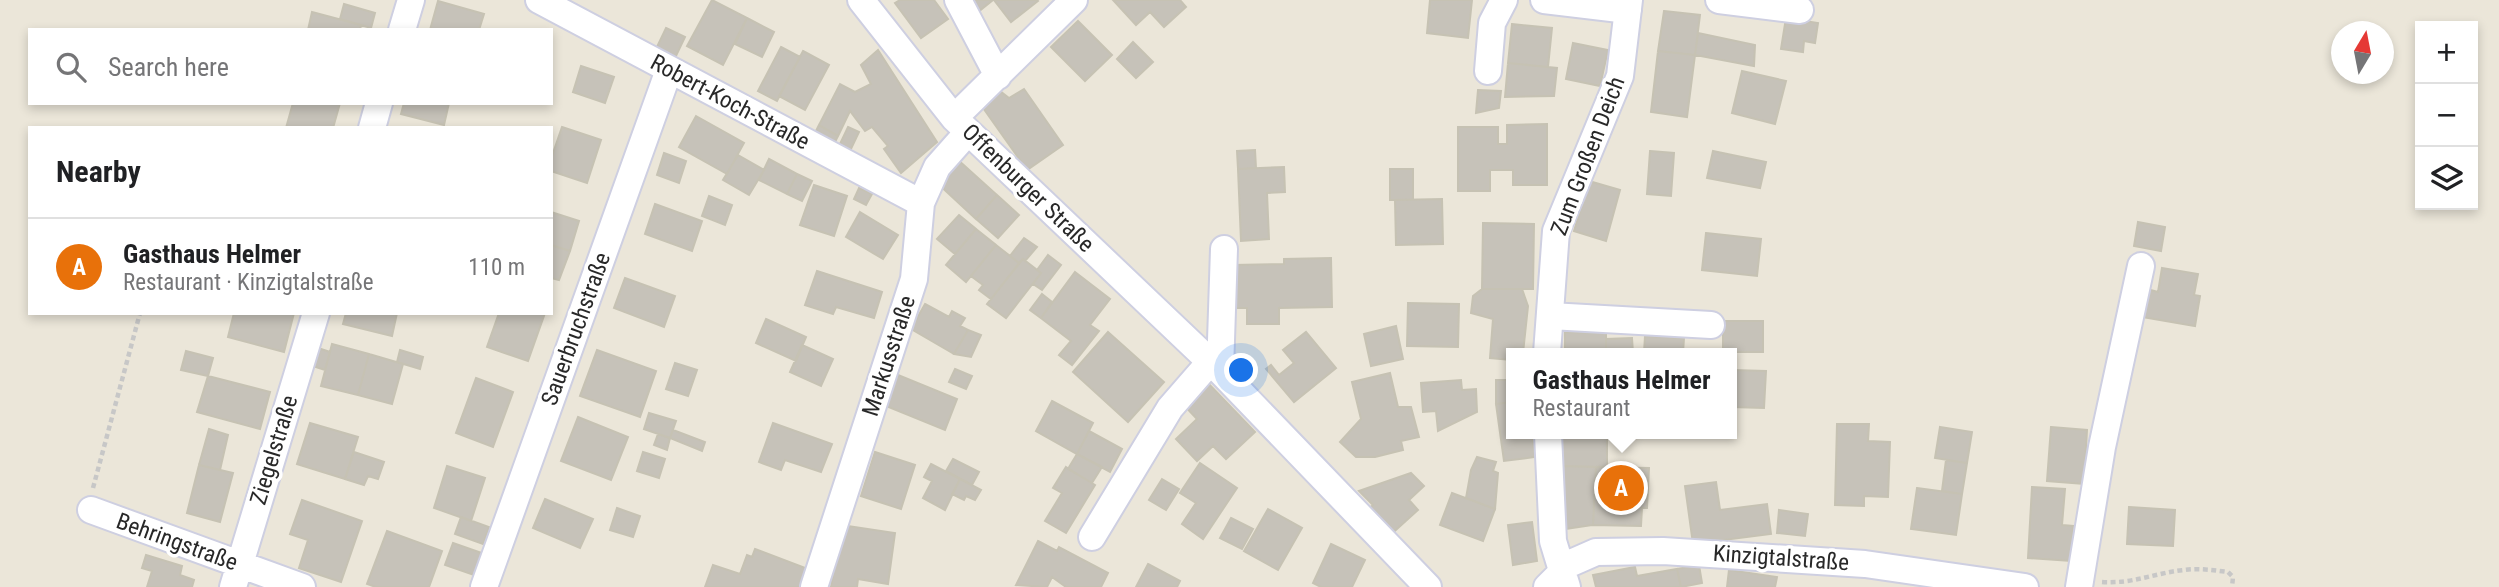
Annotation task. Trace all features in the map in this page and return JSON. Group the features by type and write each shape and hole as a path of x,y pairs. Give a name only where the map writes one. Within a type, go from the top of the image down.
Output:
{"street":[{"path":"403,28 411,0"},
{"name":"Robert-Koch-Straße","path":"539,0 668,71 921,203"},
{"name":"Offenburger Straße","path":"861,0 961,125 1215,366 1428,587"},
{"path":"958,0 998,76"},
{"name":"Markusstraße","path":"814,587 914,279 921,203 937,167 961,125 998,76 1074,0"},
{"path":"1488,71 1492,23 1504,0"},
{"path":"1544,0 1628,5"},
{"path":"1719,0 1800,10"},
{"name":"Zum Großen Deich","path":"1547,348 1556,231 1620,76 1628,5"},
{"name":"Sauerbruchstraße","path":"484,587 668,71"},
{"path":"373,126 378,105"},
{"path":"1092,537 1170,408 1215,366 1224,248"},
{"path":"2079,583 2102,447 2141,266"},
{"name":"Ziegelstraße","path":"236,576 315,315"},
{"path":"1550,316 1711,325"},
{"path":"1548,439 1553,541 1558,582"},
{"name":"Behringstraße","path":"91,510 236,576 302,587"},
{"name":"Kinzigtalstraße","path":"1558,582 1581,557 1596,552 1663,551 1865,564 2025,587"}],"path":[{"path":"91,510 93,488 140,315"},
{"path":"2079,583 2126,584 2181,570 2202,568 2228,572 2232,577 2232,587"}],"building":[{"path":"712,0 747,18 723,65 687,46"},
{"path":"900,0 934,0 948,19 921,38 895,3"},
{"path":"968,0 993,0 978,12"},
{"path":"994,0 1037,0 1038,1 1011,22"},
{"path":"1113,0 1180,0 1186,7 1164,27 1150,12 1136,25"},
{"path":"1430,0 1472,0 1468,38 1427,33"},
{"path":"438,1 484,14 480,28 431,28"},
{"path":"344,4 375,13 371,28 340,19"},
{"path":"1664,11 1700,15 1695,55 1658,51"},
{"path":"312,12 361,25 360,28 308,28"},
{"path":"747,18 774,32 762,57 735,44"},
{"path":"1786,18 1818,23 1815,43 1804,41 1803,52 1781,49"},
{"path":"1078,21 1112,55 1085,81 1051,47"},
{"path":"1512,24 1552,28 1548,67 1508,63"},
{"path":"666,28 685,37 675,58 656,49"},
{"path":"1698,33 1755,45 1754,66 1695,55"},
{"path":"1133,42 1153,62 1136,78 1117,59"},
{"path":"1573,43 1608,50 1600,86 1566,79"},
{"path":"781,47 800,57 777,101 758,91"},
{"path":"878,50 937,142 901,173 884,149 888,146 872,127 865,131 850,111 838,136 819,125 840,84 855,92 871,84 861,65"},
{"path":"803,51 829,65 805,110 779,96"},
{"path":"1658,51 1695,55 1687,117 1651,112"},
{"path":"1508,63 1557,68 1554,96 1505,97"},
{"path":"581,66 614,77 605,103 573,92"},
{"path":"1742,71 1786,81 1775,124 1732,113"},
{"path":"1024,89 1063,145 1027,170 981,105 1000,91 1009,98"},
{"path":"1478,90 1501,91 1499,108 1476,113"},
{"path":"292,105 339,105 334,126 287,126"},
{"path":"403,105 449,105 444,125 401,114"},
{"path":"696,116 744,143 727,174 679,147"},
{"path":"1547,124 1547,185 1513,185 1513,170 1490,170 1490,191 1458,191 1458,127 1498,127 1498,144 1507,144 1507,125"},
{"path":"819,125 838,136 832,148 813,137"},
{"path":"562,127 601,140 587,183 553,172 553,153"},
{"path":"848,127 859,132 850,151 839,146"},
{"path":"1255,150 1256,168 1238,169 1237,151"},
{"path":"1650,151 1674,153 1671,196 1647,194"},
{"path":"1713,151 1766,162 1760,188 1707,178"},
{"path":"664,153 686,161 679,183 657,175"},
{"path":"738,155 764,170 749,195 723,180"},
{"path":"769,159 797,174 787,194 759,180"},
{"path":"957,159 997,195 976,219 936,182"},
{"path":"1284,167 1285,192 1267,193 1269,239 1241,241 1238,169"},
{"path":"1390,169 1413,169 1413,200 1390,200"},
{"path":"797,174 812,181 802,201 787,194"},
{"path":"1589,181 1620,190 1606,241 1574,231"},
{"path":"814,185 847,196 834,236 800,225"},
{"path":"859,188 872,194 866,205 854,199"},
{"path":"997,195 1019,215 998,238 976,219"},
{"path":"709,196 732,205 725,225 702,216"},
{"path":"1442,199 1443,244 1396,245 1395,200"},
{"path":"655,204 702,221 692,251 645,234"},
{"path":"860,212 898,235 883,259 846,237"},
{"path":"553,213 579,221 570,251 553,246"},
{"path":"959,215 976,229 955,254 937,239"},
{"path":"2138,222 2165,227 2161,251 2134,246"},
{"path":"1483,223 1534,224 1533,289 1482,289"},
{"path":"976,229 996,245 966,282 946,265"},
{"path":"1706,233 1761,239 1757,276 1702,270"},
{"path":"1024,238 1037,247 1025,261 1023,259 1019,263 1010,256"},
{"path":"996,245 1019,263 991,299 979,290 983,285 971,276"},
{"path":"553,246 570,251 559,280 553,278"},
{"path":"1048,255 1061,265 1042,290 1033,284 1041,273 1037,270"},
{"path":"1331,258 1332,307 1279,308 1279,324 1247,324 1247,308 1234,308 1233,265 1284,264 1284,259"},
{"path":"1023,259 1041,273 1006,318 987,304"},
{"path":"2162,268 2198,274 2194,295 2200,296 2195,326 2142,317 2147,289 2158,292"},
{"path":"817,271 882,292 874,318 836,307 833,314 805,305"},
{"path":"1075,272 1110,299 1090,325 1099,331 1072,365 1059,355 1071,341 1041,318"},
{"path":"625,278 675,296 664,327 614,308"},
{"path":"1482,289 1522,289 1528,306 1524,348 1506,348 1506,360 1490,358 1493,319 1471,313 1473,296"},
{"path":"1042,294 1052,302 1041,318 1030,310"},
{"path":"1408,303 1459,304 1458,347 1407,346"},
{"path":"925,304 949,317 952,311 965,318 960,326 968,330 954,354 911,329"},
{"path":"234,315 293,315 284,352 228,337"},
{"path":"345,315 397,315 392,336 343,324"},
{"path":"498,315 544,315 528,361 487,347"},
{"path":"766,319 806,337 796,361 756,343"},
{"path":"1723,321 1763,321 1763,352 1737,352 1737,348 1723,348"},
{"path":"1396,326 1403,359 1371,366 1364,334"},
{"path":"968,330 981,335 971,357 954,354"},
{"path":"1108,332 1164,382 1128,422 1073,372"},
{"path":"1306,332 1336,368 1294,402 1266,369 1271,365 1279,375 1294,363 1283,350"},
{"path":"1565,332 1606,333 1606,348 1565,348"},
{"path":"1645,336 1684,338 1683,348 1644,348"},
{"path":"1632,338 1633,348 1606,348 1606,339"},
{"path":"332,344 369,354 358,395 321,386"},
{"path":"802,345 833,359 821,386 790,372"},
{"path":"318,348 330,352 325,370 313,366"},
{"path":"400,350 423,357 420,369 397,362"},
{"path":"597,350 656,371 640,417 580,396"},
{"path":"186,351 213,358 208,376 181,370"},
{"path":"369,354 403,364 392,404 358,395"},
{"path":"675,363 697,370 688,396 666,389"},
{"path":"955,369 972,376 966,389 949,382"},
{"path":"1737,370 1766,371 1764,408 1737,407"},
{"path":"1390,373 1398,407 1411,407 1419,437 1401,441 1403,450 1375,457 1356,457 1340,442 1361,419 1352,382"},
{"path":"898,375 957,399 945,430 886,406"},
{"path":"208,376 270,392 260,429 197,412"},
{"path":"476,378 513,392 493,447 456,433"},
{"path":"1204,379 1255,432 1226,459 1213,446 1197,461 1176,439 1197,419 1181,402"},
{"path":"1461,380 1462,390 1476,389 1477,412 1438,431 1436,411 1423,412 1421,383"},
{"path":"1496,380 1506,380 1506,403 1496,404"},
{"path":"1052,401 1093,423 1077,454 1036,431"},
{"path":"1506,403 1506,439 1533,439 1535,457 1504,461 1496,404"},
{"path":"649,413 676,421 670,438 644,429"},
{"path":"578,417 628,437 611,480 561,461"},
{"path":"310,423 358,437 345,479 297,464"},
{"path":"773,423 832,444 821,472 785,460 781,470 759,462"},
{"path":"1837,424 1869,424 1868,441 1890,442 1888,497 1864,496 1864,506 1835,505"},
{"path":"1940,427 1972,432 1967,463 1935,458"},
{"path":"2051,427 2087,430 2084,484 2047,481"},
{"path":"209,429 228,435 220,470 199,465"},
{"path":"673,430 705,442 702,451 670,438"},
{"path":"1089,431 1122,449 1110,472 1077,454"},
{"path":"658,434 670,438 667,450 654,445"},
{"path":"1559,439 1607,439 1607,467 1559,466"},
{"path":"354,452 384,462 378,479 368,476 364,485 345,479"},
{"path":"643,452 665,459 659,478 637,471"},
{"path":"875,452 915,465 901,509 861,496"},
{"path":"1077,454 1102,467 1092,483 1068,469"},
{"path":"1477,457 1496,462 1493,471 1498,473 1495,509 1466,498 1471,470"},
{"path":"953,459 979,472 972,485 946,471"},
{"path":"1946,460 1967,463 1962,494 1942,491"},
{"path":"1200,463 1237,488 1203,539 1182,524 1196,503 1180,493"},
{"path":"931,464 960,479 945,510 923,498 932,481 924,477"},
{"path":"199,465 233,473 220,522 187,513"},
{"path":"447,466 485,478 471,521 434,508"},
{"path":"1559,466 1596,467 1593,525 1565,529"},
{"path":"1066,467 1095,485 1066,533 1045,521 1062,493 1053,488"},
{"path":"1596,467 1649,468 1647,508 1642,508 1641,526 1593,525"},
{"path":"1411,473 1424,486 1409,500 1418,510 1388,537 1365,512 1373,505 1359,491"},
{"path":"960,479 981,490 975,500 966,496 964,500 952,494"},
{"path":"1162,479 1179,489 1166,510 1149,500"},
{"path":"1716,482 1720,510 1767,504 1771,534 1693,544 1685,486"},
{"path":"2032,487 2065,489 2062,525 2073,526 2071,561 2028,558"},
{"path":"1917,488 1962,494 1956,535 1911,529"},
{"path":"1452,493 1495,509 1483,541 1440,525"},
{"path":"545,499 593,519 580,548 533,528"},
{"path":"302,500 362,521 341,582 299,568 308,540 290,534"},
{"path":"2129,507 2175,510 2173,546 2127,544"},
{"path":"617,508 640,516 633,537 610,530"},
{"path":"1268,509 1302,528 1278,570 1244,551"},
{"path":"1779,510 1808,514 1805,536 1777,533"},
{"path":"461,517 489,527 483,544 455,534"},
{"path":"1231,518 1253,529 1242,549 1220,538"},
{"path":"1532,522 1537,561 1513,565 1508,525"},
{"path":"841,525 895,533 888,584 858,579 857,587 831,587"},
{"path":"387,531 442,551 429,587 376,587 367,584"},
{"path":"1038,541 1057,551 1059,547 1108,573 1101,587 1066,587 1052,577 1047,587 1016,585"},
{"path":"453,543 482,553 474,575 445,565"},
{"path":"1331,544 1365,560 1352,587 1321,587 1313,583"},
{"path":"755,549 808,569 801,587 705,587 713,565 740,574 747,555 752,557"},
{"path":"146,555 182,566 180,575 194,580 192,587 147,587 152,571 142,568"},
{"path":"1148,564 1180,581 1177,587 1136,587"},
{"path":"1699,565 1702,583 1681,587 1677,569"},
{"path":"1635,567 1637,576 1677,569 1681,587 1596,587 1593,575"},
{"path":"1729,570 1777,577 1775,587 1727,587"}],"place":[{"name":"Gasthaus Helmer","path":"1621,488"}]}
